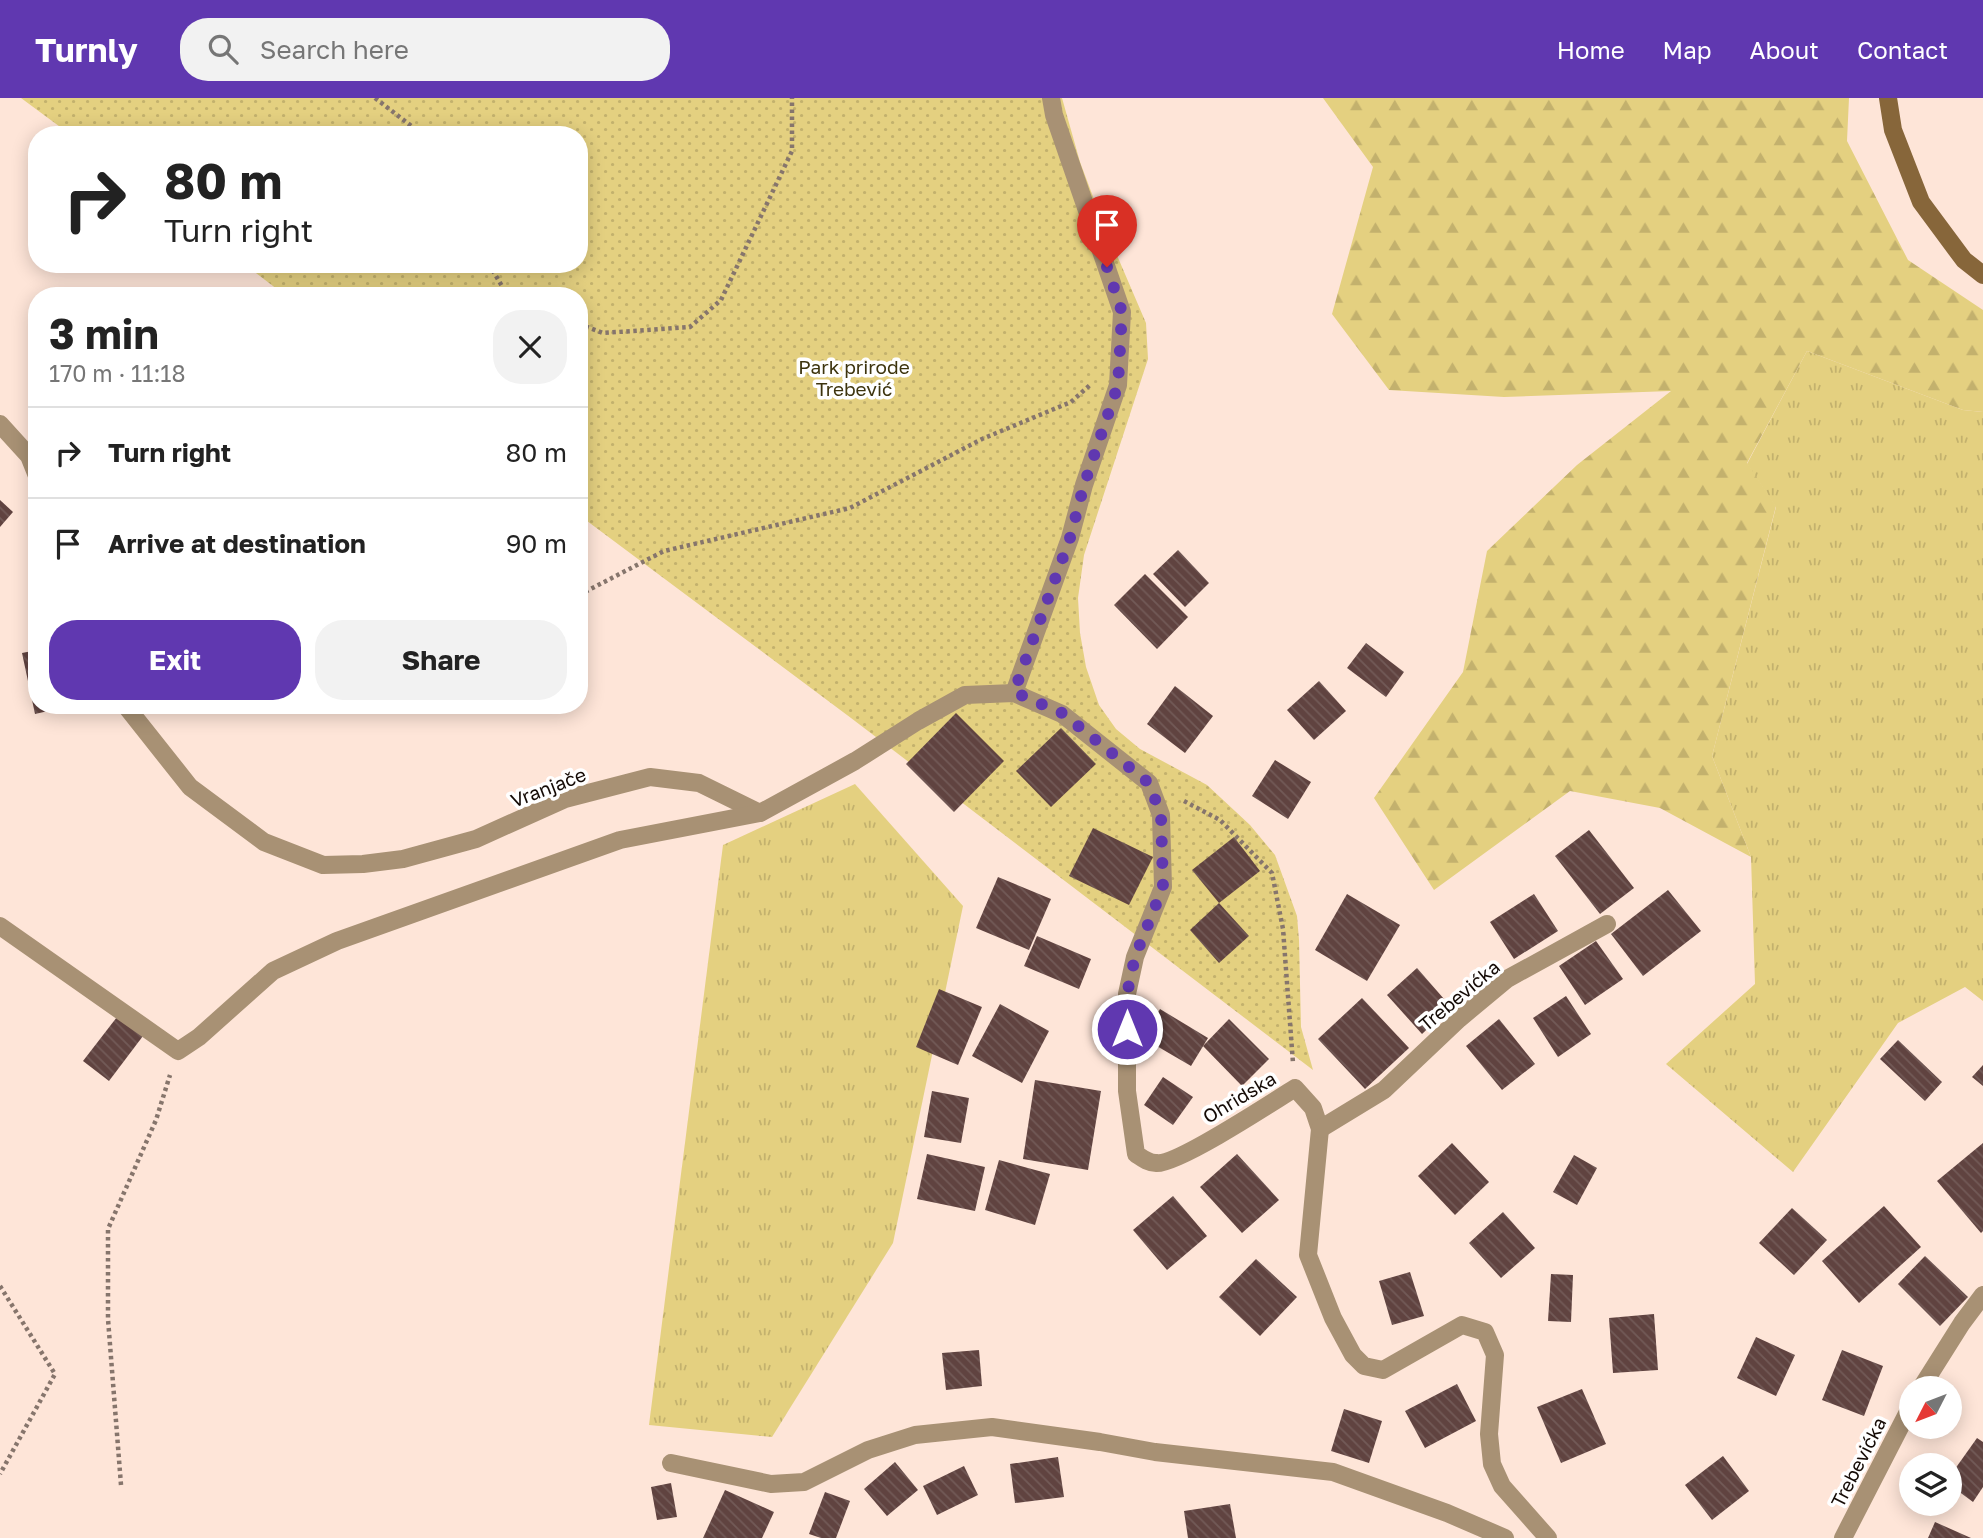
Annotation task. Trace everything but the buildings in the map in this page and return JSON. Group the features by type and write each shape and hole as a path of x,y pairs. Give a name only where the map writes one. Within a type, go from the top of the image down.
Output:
{"main road":[{"path":"1888,98 1893,130 1921,202 1964,260 1983,275"}],"street":[{"path":"1014,692 1070,538 1084,485 1118,385 1122,312 1054,115 1051,98"},
{"path":"0,424 28,455"},
{"path":"0,926 178,1051 199,1037 273,971 337,941 620,839 760,813 855,761 965,695 1014,692 1062,713 1149,783"},
{"name":"Vranjače","path":"132,714 190,787 264,842 323,865 403,859 476,839 565,799 650,777 699,783 760,813"},
{"name":"Ohridska","path":"1149,783 1161,815 1163,887 1135,957 1127,994 1127,1091 1136,1154 1144,1160 1158,1164 1170,1160 1199,1146 1295,1088 1313,1108 1320,1129"},
{"name":"Trebevićka","path":"1320,1129 1384,1090 1507,978 1607,924"},
{"path":"1320,1129 1308,1255 1333,1318 1353,1355 1364,1366 1384,1370 1462,1325 1485,1332 1494,1355 1489,1434 1492,1464 1502,1486 1548,1538"},
{"path":"1929,1376 1983,1295"},
{"path":"671,1464 771,1484 804,1482 868,1450 915,1436 992,1427 1155,1452 1333,1472 1447,1513 1505,1538"},
{"name":"Trebevićka","path":"1843,1538 1899,1429"}],"path":[{"path":"375,98 411,126"},
{"path":"588,327 603,333 691,327 721,300 792,151 792,98"},
{"path":"588,591 664,551 850,508 982,439 1071,402 1119,358"},
{"path":"1149,783 1220,820 1272,873 1283,929 1295,1088"},
{"path":"121,1485 108,1319 108,1229 156,1120 178,1051"},
{"path":"0,1286 55,1374 0,1474"}],"green space":[{"name":"Park prirode Trebević","path":"21,98 1062,98 1080,162 1146,323 1148,359 1084,555 1078,598 1086,667 1099,705 1116,729 1140,749 1207,785 1250,825 1275,855 1297,916 1301,1027 1313,1070 588,522 588,287 274,287 256,273 588,273 588,126 59,126"},
{"path":"1323,98 1849,98 1847,141 1908,260 1983,310 1983,412 1963,410 1807,351 1747,463 1776,506 1712,756 1751,857 1660,808 1570,791 1434,890 1374,798 1463,672 1487,551 1577,465 1671,391 1504,397 1389,390 1332,314 1373,167"},
{"path":"1807,351 1963,410 1983,412 1983,1001 1965,987 1898,1023 1793,1172 1666,1064 1755,984 1751,857 1712,756 1776,507 1747,464"},
{"path":"855,784 963,906 893,1243 772,1437 649,1425 723,845"}],"route":[{"path":"1107,267 1122,312 1118,385 1084,485 1070,538 1014,692 1062,713 1149,783 1161,815 1163,887 1135,957 1127,994 1127,1029"}]}
